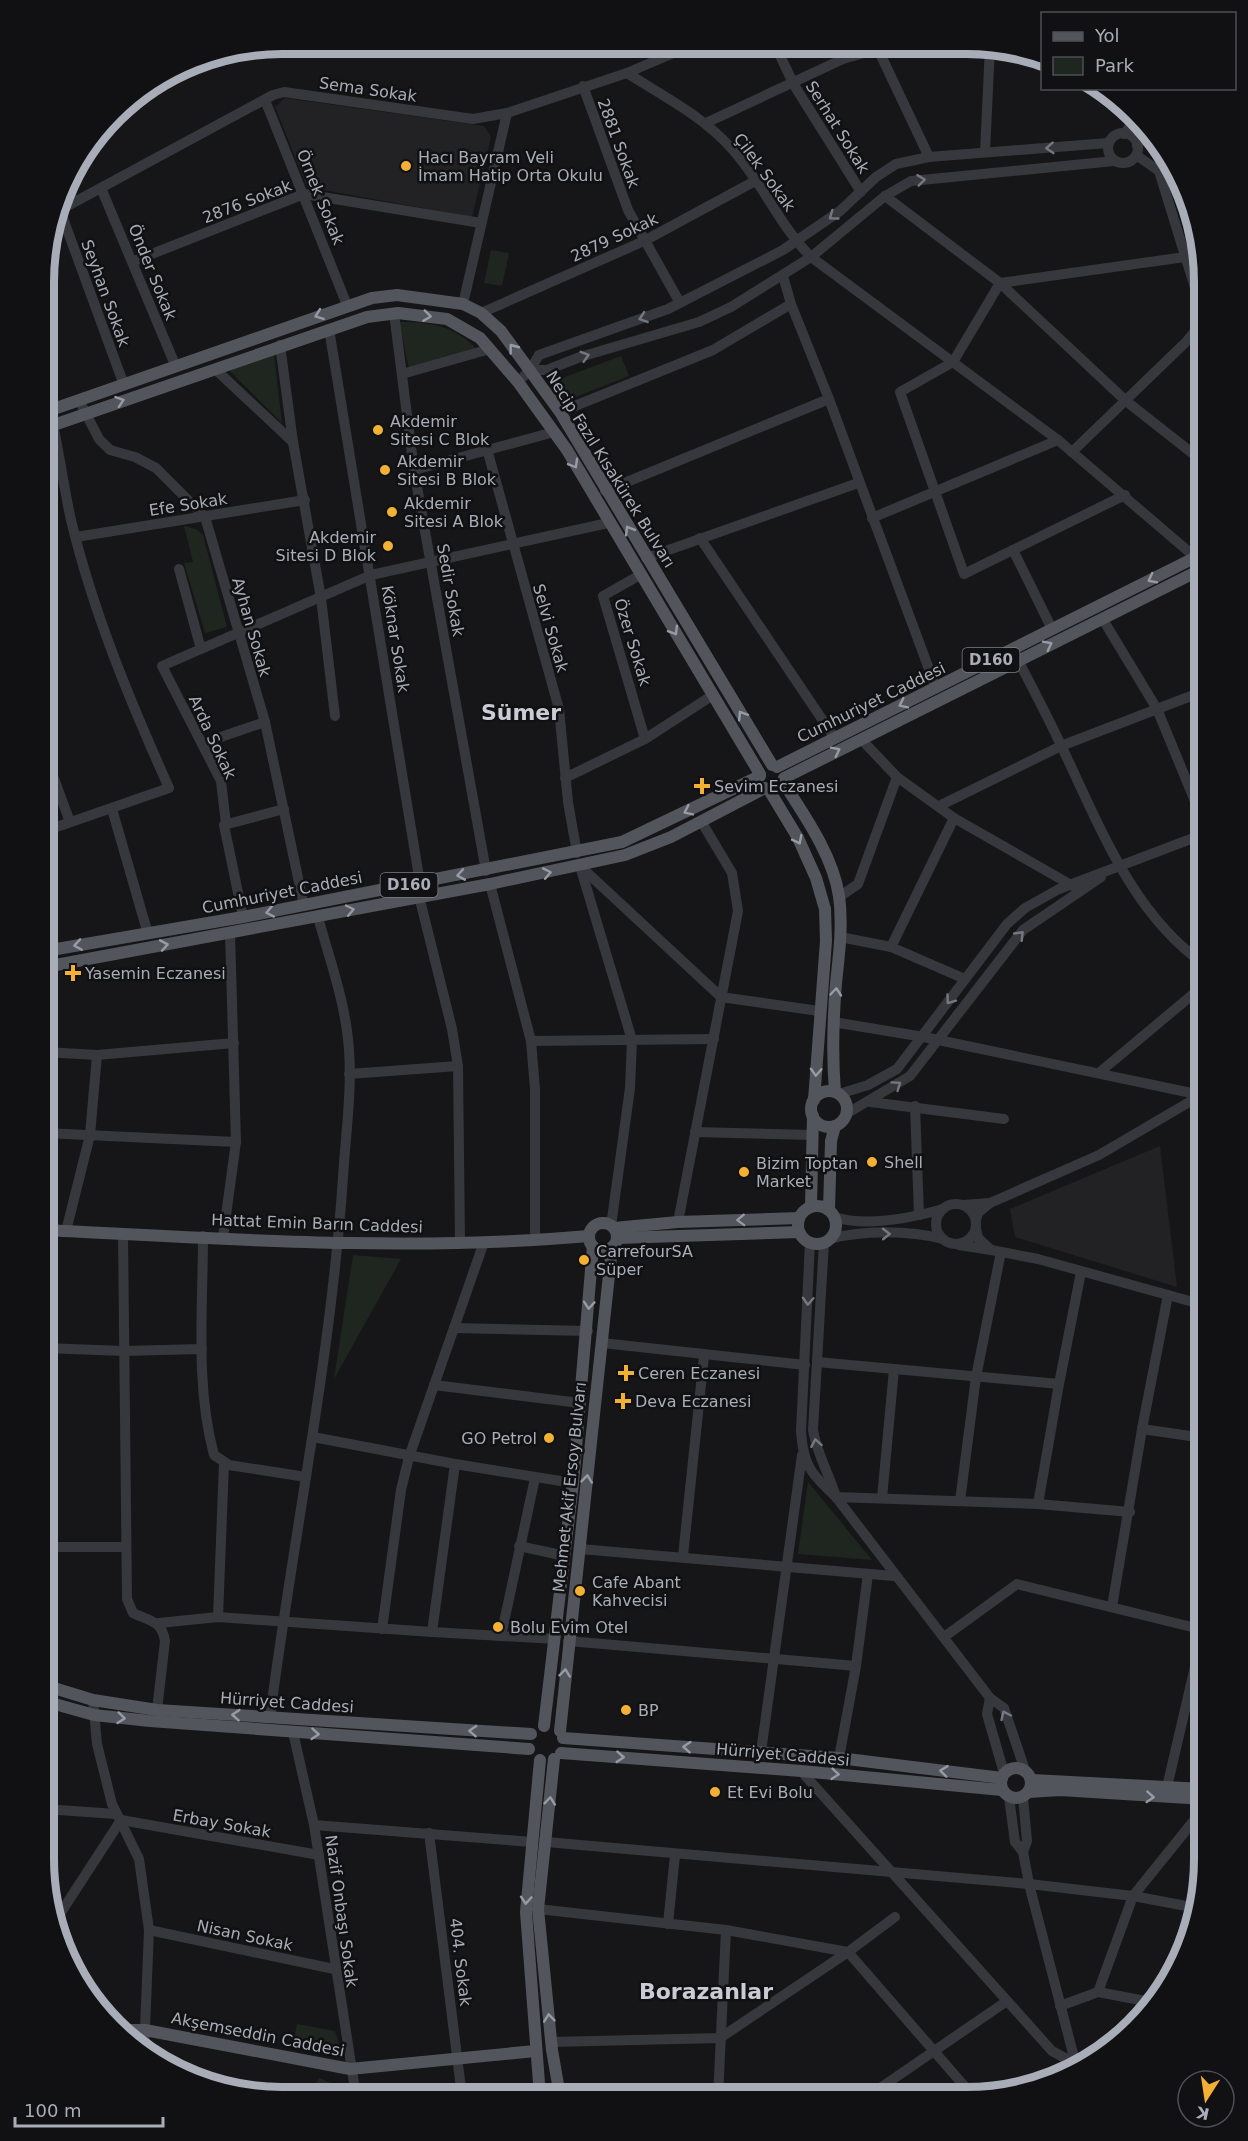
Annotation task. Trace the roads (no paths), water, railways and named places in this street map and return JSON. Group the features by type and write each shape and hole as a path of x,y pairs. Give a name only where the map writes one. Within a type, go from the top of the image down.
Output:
{"main road":[{"name":"Necip Fazıl Kısakürek Bulvarı","path":"54,409 346,305 397,295 463,304 481,313 501,331 560,412 605,491 775,766"},
{"name":"Necip Fazıl Kısakürek Bulvarı","path":"54,424 367,316 394,313 447,319 480,338 518,382 554,432 760,775"},
{"name":"Cumhuriyet Caddesi","path":"775,766 1194,558"},
{"name":"Cumhuriyet Caddesi","path":"784,780 861,739 1194,573"},
{"path":"613,1235 604,1223 596,1225 591,1241 600,1250 613,1235 678,1222 799,1218 811,1207 813,1116 826,941 825,909 816,878 798,838 760,775 764,768 775,766 834,875 839,897 840,937 833,1022 837,1093 846,1102 846,1114 835,1126 831,1141 831,1213 835,1229 827,1240 810,1242 799,1232 613,1235"},
{"name":"Cumhuriyet Caddesi","path":"54,965 318,917 486,871 622,842 760,775"},
{"path":"767,789 778,788 784,780"},
{"name":"Cumhuriyet Caddesi","path":"54,950 304,906 419,889 490,884 580,866 625,855 767,789"},
{"path":"814,1100 822,1093 837,1093"},
{"path":"813,1116 824,1126 835,1126"},
{"path":"811,1207 831,1213"},
{"path":"799,1218 799,1232"},
{"name":"Hattat Emin Barın Caddesi","path":"54,1230 339,1242 591,1241"},
{"name":"Mehmet Akif Ersoy Bulvarı","path":"561,1735 568,1641 613,1235"},
{"name":"Mehmet Akif Ersoy Bulvarı","path":"544,1726 565,1556 588,1331 591,1241"},
{"name":"Hürriyet Caddesi","path":"54,1689 93,1700 157,1710 531,1734"},
{"name":"Hürriyet Caddesi","path":"54,1704 94,1715 530,1749"},
{"path":"539,2087 526,1912 540,1760 530,1749 531,1734 544,1726 552,1726 561,1735 538,1909 551,2042 558,2087"},
{"name":"Hürriyet Caddesi","path":"561,1735 839,1758 1004,1784"},
{"path":"540,1760 558,1756"},
{"name":"Hürriyet Caddesi","path":"558,1756 1004,1784"},
{"path":"1004,1784 1016,1768 1027,1785 1060,1790 1194,1798"},
{"path":"1004,1784 1194,1788"},
{"name":"Akşemseddin Caddesi","path":"132,2030 145,2030 350,2068 535,2051"}],"street":[{"name":"Sema Sokak","path":"67,207 265,99 284,92 473,119 507,113 627,73 671,54"},
{"name":"Serhat Sokak","path":"779,54 794,85 861,192"},
{"path":"706,123 794,85 857,54"},
{"path":"879,54 929,157"},
{"path":"985,152 990,55"},
{"name":"Çilek Sokak","path":"627,73 706,123 733,149 796,242 811,257 1058,440 1194,550"},
{"name":"2881 Sokak","path":"583,87 628,210 680,303"},
{"name":"Örnek Sokak","path":"265,99 346,305"},
{"path":"463,304 507,113"},
{"path":"1124,134 1130,124"},
{"path":"518,382 530,370 539,355 680,303 796,242 861,192 876,177 896,164 929,157 1108,143 1115,136 1124,134 1133,138 1136,151 1159,171 1185,257 1194,277"},
{"path":"530,370 547,370 580,357 699,322 783,276 811,257 885,196 911,181 1114,161 1125,163 1144,139"},
{"path":"1108,143 1109,153 1114,161"},
{"path":"1159,171 1164,170"},
{"name":"2879 Sokak","path":"481,313 644,241 755,180"},
{"name":"Önder Sokak","path":"101,188 134,261 176,367"},
{"name":"2876 Sokak","path":"134,261 304,195 481,224"},
{"path":"885,196 1000,283 1126,401 1194,454"},
{"name":"Seyhan Sokak","path":"63,221 124,385"},
{"path":"1000,283 1185,257"},
{"path":"783,276 791,304 829,399 858,483 936,688"},
{"path":"1000,283 953,362 900,392 964,574 1125,495"},
{"path":"560,412 713,350 791,304"},
{"name":"Sedir Sokak","path":"394,313 414,470 486,871"},
{"name":"Köknar Sokak","path":"329,329 371,575 419,889 452,1029 458,1066 460,1242"},
{"path":"1072,452 1126,401 1194,330"},
{"path":"280,345 293,442 321,598 335,716"},
{"path":"402,374 490,349"},
{"path":"214,369 293,442"},
{"path":"605,491 829,399"},
{"name":"Ayhan Sokak","path":"79,400 99,439 110,450 135,457 156,468 205,517 265,722 304,906"},
{"path":"414,470 554,432"},
{"path":"872,518 1058,440"},
{"path":"54,447 76,537 128,697 169,788 54,828"},
{"name":"Selvi Sokak","path":"487,449 559,709 565,778 577,853"},
{"path":"646,558 858,483"},
{"name":"Efe Sokak","path":"76,537 305,500"},
{"path":"179,569 201,650 371,575 513,546 608,523"},
{"path":"700,538 834,737"},
{"path":"1013,550 1052,629"},
{"name":"Özer Sokak","path":"640,575 603,596 645,739"},
{"path":"1102,618 1157,709 1194,799"},
{"name":"Arda Sokak","path":"201,650 162,666 221,781 226,825 224,825 243,917"},
{"path":"1018,660 1121,867 1182,949 1194,957"},
{"path":"565,778 645,739 713,695"},
{"path":"939,806 1061,746 1194,695"},
{"path":"203,743 265,722"},
{"path":"861,739 897,777 954,818 1072,884 1078,895"},
{"path":"839,897 858,884 897,777"},
{"path":"54,778 70,822"},
{"path":"112,809 148,934"},
{"path":"226,825 284,809"},
{"path":"891,947 954,818"},
{"path":"678,1222 738,911 732,873 701,821"},
{"path":"837,1093 868,1085 897,1069 1006,924 1025,908 1072,884 1104,874 1194,838"},
{"path":"580,866 721,997 819,1011"},
{"path":"580,866 632,1040 630,1088 613,1235"},
{"path":"846,1114 870,1102 910,1076 1023,930 1078,895 1104,874"},
{"path":"490,884 531,1041 535,1089 535,1241"},
{"path":"270,1718 283,1620 313,1437 339,1242 349,1074 347,1031 318,917"},
{"path":"223,1237 236,1142 230,933"},
{"path":"840,937 891,947 965,979"},
{"path":"1100,1072 1194,993"},
{"path":"833,1022 924,1036 1194,1092"},
{"path":"531,1041 714,1039"},
{"path":"54,1053 97,1055 234,1044"},
{"path":"66,1231 90,1135 97,1055"},
{"path":"349,1074 458,1066"},
{"path":"956,1244 967,1241 976,1224 978,1213 990,1203 1099,1155 1194,1099"},
{"path":"870,1102 1004,1119"},
{"path":"915,1106 919,1215"},
{"path":"695,1132 812,1135"},
{"path":"54,1133 236,1142"},
{"path":"831,1213 856,1221 919,1215 943,1209 952,1204 990,1203"},
{"path":"963,1205 971,1211 978,1238 996,1251"},
{"path":"943,1209 936,1221 936,1228 943,1239"},
{"path":"123,1234 127,1599 134,1613 159,1623 218,1617 555,1639"},
{"path":"836,1497 830,1477 822,1467 816,1450 813,1430 827,1240 852,1235 907,1234 943,1239 1194,1302"},
{"path":"203,1236 202,1349 207,1429 214,1455 224,1463 306,1477"},
{"path":"382,1629 401,1490 409,1457 483,1242"},
{"path":"761,1752 802,1452 810,1242"},
{"path":"960,1500 996,1251"},
{"path":"1038,1504 1081,1272"},
{"path":"1112,1607 1130,1512 1142,1429 1168,1295"},
{"path":"454,1328 588,1331"},
{"path":"602,1343 704,1356 805,1365"},
{"path":"54,1348 124,1351 202,1349"},
{"path":"683,1556 704,1356"},
{"path":"817,1362 1059,1384"},
{"path":"882,1498 894,1369"},
{"path":"434,1385 580,1403"},
{"path":"1142,1429 1194,1437"},
{"path":"313,1437 409,1457 573,1483"},
{"path":"802,1452 809,1470 836,1497 894,1576 990,1698 1004,1708 1027,1785 1027,1841 1023,1852"},
{"path":"218,1617 224,1463"},
{"path":"432,1632 455,1464"},
{"path":"501,1636 535,1478"},
{"path":"836,1497 960,1500 1130,1512"},
{"path":"519,1546 565,1556"},
{"path":"54,1547 126,1547"},
{"path":"580,1549 683,1556 894,1576"},
{"path":"839,1758 856,1666 868,1574"},
{"path":"944,1637 1017,1584 1194,1627"},
{"path":"157,1710 165,1641 159,1623"},
{"path":"568,1641 856,1666"},
{"path":"1167,1787 1194,1672"},
{"path":"990,1698 987,1714 1015,1842 1023,1852 1029,1884 1075,2059"},
{"path":"93,1700 97,1744 118,1817 139,1859 149,1930 145,2041"},
{"name":"Nazif Onbaşı Sokak","path":"293,1732 314,1825 334,1969 354,2087"},
{"path":"801,1771 1052,2051 1070,2061"},
{"name":"Erbay Sokak","path":"54,1810 118,1817 319,1856"},
{"path":"61,1912 118,1817"},
{"path":"1098,1992 1133,1896 1194,1820"},
{"path":"314,1825 532,1842"},
{"name":"404. Sokak","path":"429,1833 461,2087"},
{"path":"546,1842 865,1872 893,1871 1029,1884 1133,1896 1189,1907"},
{"path":"668,1924 675,1854"},
{"path":"538,1909 726,1930 848,1952 965,2087"},
{"path":"551,2042 720,2038 848,1952 895,1917"},
{"name":"Nisan Sokak","path":"149,1930 334,1969"},
{"path":"718,2087 726,1930"},
{"path":"1060,2006 1098,1992 1144,2001"},
{"path":"882,2087 1007,2001"}],"place":[{"name":"Hacı Bayram Veli İmam Hatip Orta Okulu","path":"406,166"},
{"name":"Akdemir Sitesi C Blok","path":"378,430"},
{"name":"Akdemir Sitesi B Blok","path":"385,470"},
{"name":"Akdemir Sitesi A Blok","path":"392,512"},
{"name":"Akdemir Sitesi D Blok","path":"388,546"},
{"name":"Sevim Eczanesi","path":"702,786"},
{"name":"Yasemin Eczanesi","path":"73,973"},
{"name":"Shell","path":"872,1162"},
{"name":"Bizim Toptan Market","path":"744,1172"},
{"name":"CarrefourSA Süper","path":"584,1260"},
{"name":"Ceren Eczanesi","path":"626,1373"},
{"name":"Deva Eczanesi","path":"623,1401"},
{"name":"GO Petrol","path":"549,1438"},
{"name":"Cafe Abant Kahvecisi","path":"580,1591"},
{"name":"Bolu Evim Otel","path":"498,1627"},
{"name":"BP","path":"626,1710"},
{"name":"Et Evi Bolu","path":"715,1792"}],"district":[{"name":"Sümer","path":"521,712"},
{"name":"Borazanlar","path":"706,1991"}]}
